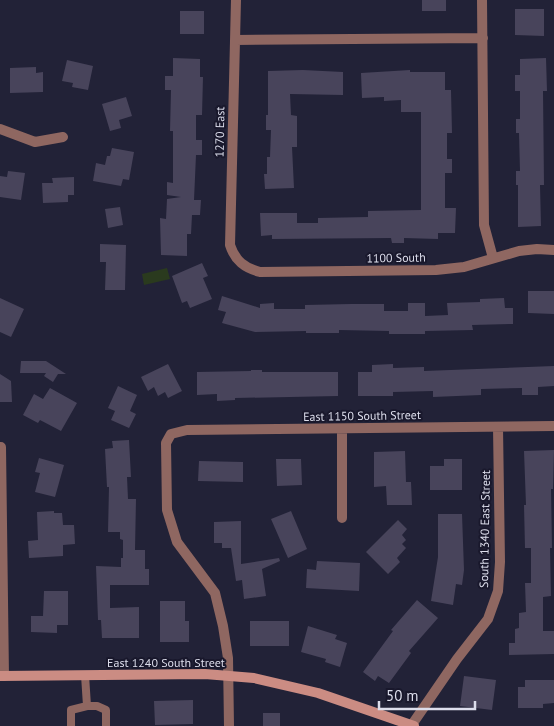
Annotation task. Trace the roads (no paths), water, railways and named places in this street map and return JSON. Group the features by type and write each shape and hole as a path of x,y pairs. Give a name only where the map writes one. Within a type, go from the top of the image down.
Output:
{"street":[{"name":"1270 East","path":"236,0 230,245 233,254 239,262"},
{"path":"482,0 484,225 493,258"},
{"path":"235,40 483,38"},
{"path":"0,130 35,142 63,137"},
{"name":"1100 South","path":"239,262 249,269 260,272 436,270 464,266 519,251 554,250"},
{"name":"East 1150 South Street","path":"229,676 226,643 215,593 177,542 167,510 166,443 172,434 187,430 554,426"},
{"name":"South 1340 East Street","path":"412,726 457,659 488,619 498,591 500,562 498,427"},
{"path":"342,429 342,518"},
{"path":"1,447 2,676"},
{"name":"East 1240 South Street","path":"2,676 205,674 254,678 318,693 412,726"},
{"path":"229,676 229,726"}],"lane":[{"path":"85,675 87,706"},
{"path":"71,726 71,710 87,706 96,706 106,710 106,726"}]}
